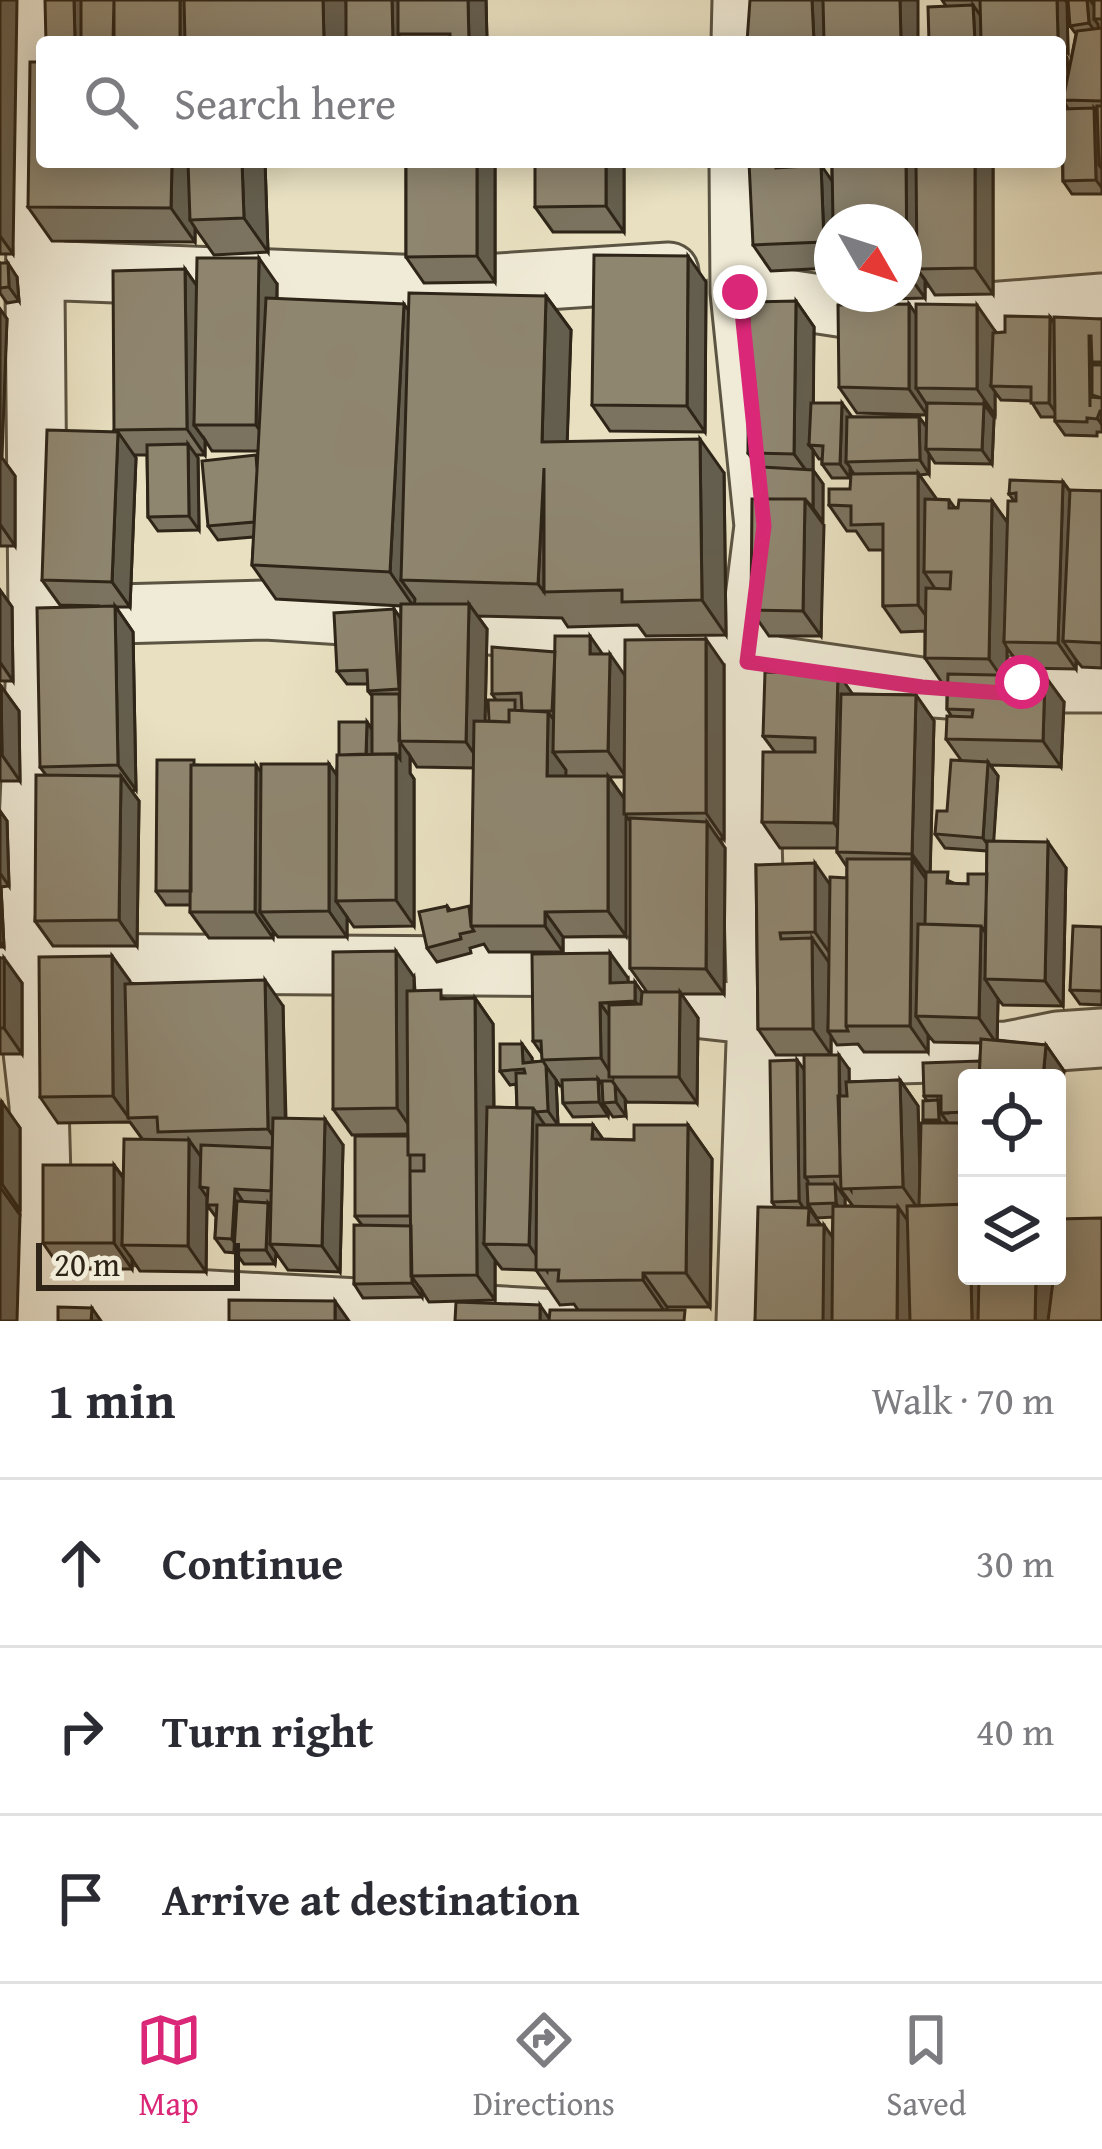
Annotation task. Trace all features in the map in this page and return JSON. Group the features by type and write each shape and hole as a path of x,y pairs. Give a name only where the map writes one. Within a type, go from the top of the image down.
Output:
{"street":[{"path":"41,0 41,36"},
{"path":"741,36 742,0"},
{"path":"39,168 38,616 23,962 39,1105 46,1306 595,1321"},
{"path":"739,168 740,280 764,526 750,650 757,1036 746,1321"},
{"path":"38,270 451,286 740,280 912,318 1102,303"},
{"path":"38,616 266,610 484,624 640,647 750,650 922,687 1003,693 1022,682 1102,683"},
{"path":"23,962 634,967 639,1002 757,1036 1008,1052 1102,1038"}],"building":[{"path":"45,0 74,0 75,36 46,36"},
{"path":"81,0 114,0 113,36 81,36"},
{"path":"114,0 180,0 180,36 114,36"},
{"path":"184,0 323,0 324,36 185,36"},
{"path":"346,0 392,0 393,36 346,36"},
{"path":"398,0 468,0 469,36 398,34"},
{"path":"750,0 812,0 814,36 747,36"},
{"path":"823,0 900,0 901,36 824,36"},
{"path":"980,0 1057,0 1058,36 981,36"},
{"path":"1068,0 1087,0 1089,23 1070,26"},
{"path":"1094,0 1102,0 1102,19 1094,19"},
{"path":"973,5 975,36 929,36 928,7"},
{"path":"1102,28 1102,101 1066,100 1077,31"},
{"path":"30,62 36,62 36,168 172,168 171,208 28,207"},
{"path":"1097,106 1102,106 1102,165 1099,165"},
{"path":"1094,108 1096,180 1063,181 1066,109"},
{"path":"188,168 242,168 244,218 190,220"},
{"path":"406,168 477,168 477,256 406,257"},
{"path":"535,168 606,168 606,206 535,207"},
{"path":"749,168 821,168 823,204 814,204 814,242 753,245"},
{"path":"832,168 906,168 906,204 833,204"},
{"path":"916,168 975,168 975,268 922,269 922,204 916,204"},
{"path":"594,255 688,256 687,406 592,405"},
{"path":"197,258 259,258 256,425 194,425"},
{"path":"0,263 8,263 9,287 0,288"},
{"path":"185,269 187,429 114,430 113,271"},
{"path":"409,293 546,296 542,442 700,439 702,600 622,602 622,590 544,592 544,468 538,584 401,580"},
{"path":"266,298 404,304 390,572 252,565"},
{"path":"796,301 794,454 748,453 749,302"},
{"path":"922,304 977,305 977,389 916,388 916,312 922,312"},
{"path":"838,312 909,312 909,389 839,387"},
{"path":"1005,316 1050,317 1049,403 1031,403 1031,387 991,386 993,333 1005,332"},
{"path":"1054,317 1102,319 1102,362 1092,362 1089,336 1090,407 1090,397 1102,398 1097,419 1055,421"},
{"path":"1092,365 1102,365 1102,398 1092,395"},
{"path":"811,403 842,403 840,464 822,464 823,446 809,445"},
{"path":"927,403 984,404 982,450 926,449"},
{"path":"847,417 919,417 920,460 846,462"},
{"path":"47,430 118,432 112,582 42,580"},
{"path":"188,444 189,516 148,517 147,445"},
{"path":"256,455 254,522 208,526 202,461"},
{"path":"760,467 813,470 813,508 805,499 760,499"},
{"path":"918,473 918,605 883,606 883,524 851,525 851,506 829,505 829,489 850,489 851,474"},
{"path":"1010,480 1063,482 1058,643 1004,642 1008,501 1016,501 1016,493 1009,494"},
{"path":"1070,490 1102,491 1102,643 1063,641"},
{"path":"752,499 805,499 803,611 751,610"},
{"path":"925,499 949,500 949,508 958,508 959,500 992,501 989,659 925,658 926,588 950,589 951,572 924,572"},
{"path":"401,604 469,604 466,742 399,741"},
{"path":"115,606 118,765 40,767 37,608"},
{"path":"394,609 399,689 368,691 367,670 337,671 334,613"},
{"path":"555,636 590,636 590,654 610,654 608,751 553,752"},
{"path":"706,639 706,813 624,814 625,640"},
{"path":"492,647 555,652 552,711 522,711 521,693 492,694"},
{"path":"765,672 838,673 834,823 762,822 763,752 815,752 815,738 763,736"},
{"path":"948,674 1045,676 1043,741 946,739 947,716 972,717 973,710 947,709"},
{"path":"1,686 2,755 0,755"},
{"path":"372,694 399,694 400,759 396,754 372,754"},
{"path":"841,694 916,695 912,854 837,852"},
{"path":"488,700 515,700 509,722 489,721"},
{"path":"509,710 548,712 547,776 608,776 608,911 545,912 545,926 471,926 474,721 509,722"},
{"path":"339,722 367,722 366,754 339,755"},
{"path":"396,754 396,900 336,901 337,755"},
{"path":"157,760 194,760 191,891 156,891"},
{"path":"951,760 988,762 983,838 935,834 937,811 947,811"},
{"path":"261,764 329,764 329,911 260,912"},
{"path":"191,765 256,765 255,912 190,912"},
{"path":"36,775 121,776 119,920 35,921"},
{"path":"630,818 707,822 706,969 630,968"},
{"path":"987,841 1048,842 1045,981 985,979"},
{"path":"847,859 912,859 910,1026 846,1026"},
{"path":"815,863 815,932 780,933 781,939 812,938 813,1029 758,1029 756,865"},
{"path":"926,872 948,872 947,883 968,884 968,874 987,874 985,932 981,926 925,924"},
{"path":"830,877 847,878 848,1031 828,1031"},
{"path":"447,906 448,911 469,906 474,931 427,948 419,912"},
{"path":"918,924 981,926 979,1018 916,1016"},
{"path":"1073,926 1102,927 1102,991 1070,990"},
{"path":"396,951 397,1108 333,1109 333,952"},
{"path":"610,953 610,983 635,982 635,1001 600,1003 601,1058 542,1060 541,1041 533,1041 532,954"},
{"path":"112,956 113,1096 40,1097 39,957"},
{"path":"0,958 4,958 4,1028 0,1028"},
{"path":"265,980 268,1129 158,1132 157,1117 128,1118 125,984"},
{"path":"441,990 441,999 475,998 477,1275 411,1276 410,1171 424,1171 424,1155 408,1155 407,991"},
{"path":"642,992 680,992 679,1077 609,1077 609,1005 641,1004"},
{"path":"981,1039 1046,1045 1044,1069 979,1069"},
{"path":"500,1044 522,1044 523,1063 543,1061 548,1111 517,1108 516,1073 525,1073 524,1069 500,1071"},
{"path":"804,1055 839,1055 840,1176 805,1177"},
{"path":"797,1060 799,1201 772,1202 770,1061"},
{"path":"980,1061 980,1069 958,1069 958,1112 941,1113 941,1096 924,1096 923,1063"},
{"path":"598,1079 599,1102 563,1103 562,1080"},
{"path":"900,1080 903,1187 841,1189 838,1096 847,1096 846,1082"},
{"path":"602,1081 615,1085 616,1102 603,1103"},
{"path":"938,1100 939,1120 923,1120 923,1101"},
{"path":"2,1102 2,1184 0,1184"},
{"path":"487,1107 533,1108 529,1245 484,1244"},
{"path":"273,1118 325,1119 322,1246 270,1244"},
{"path":"921,1123 958,1123 958,1204 919,1206"},
{"path":"537,1125 593,1125 592,1139 634,1140 634,1125 688,1125 686,1273 643,1273 643,1280 558,1281 559,1270 536,1270"},
{"path":"355,1136 408,1136 410,1216 355,1216"},
{"path":"124,1139 189,1140 188,1246 122,1245"},
{"path":"201,1145 272,1148 271,1191 235,1189 232,1239 215,1238 217,1205 207,1205 208,1188 200,1187"},
{"path":"43,1165 114,1165 114,1243 43,1243"},
{"path":"807,1184 835,1184 836,1203 808,1204"},
{"path":"237,1201 268,1203 266,1250 234,1250"},
{"path":"958,1204 958,1285 971,1285 972,1321 910,1321 907,1206"},
{"path":"833,1206 898,1207 897,1321 832,1321"},
{"path":"758,1207 809,1208 808,1225 824,1225 823,1321 755,1321"},
{"path":"1102,1218 1102,1321 1048,1321 1052,1285 1066,1285 1066,1219"},
{"path":"354,1225 411,1226 412,1283 354,1284"},
{"path":"979,1285 1036,1285 1035,1321 978,1321"},
{"path":"229,1300 335,1301 335,1321 229,1321"},
{"path":"456,1302 540,1305 540,1321 455,1321"},
{"path":"58,1307 92,1308 91,1321 58,1321"},
{"path":"550,1310 685,1310 684,1321 549,1321"}],"route":[{"path":"740,292 764,526 747,662 922,687 1003,693 1022,682"}]}
